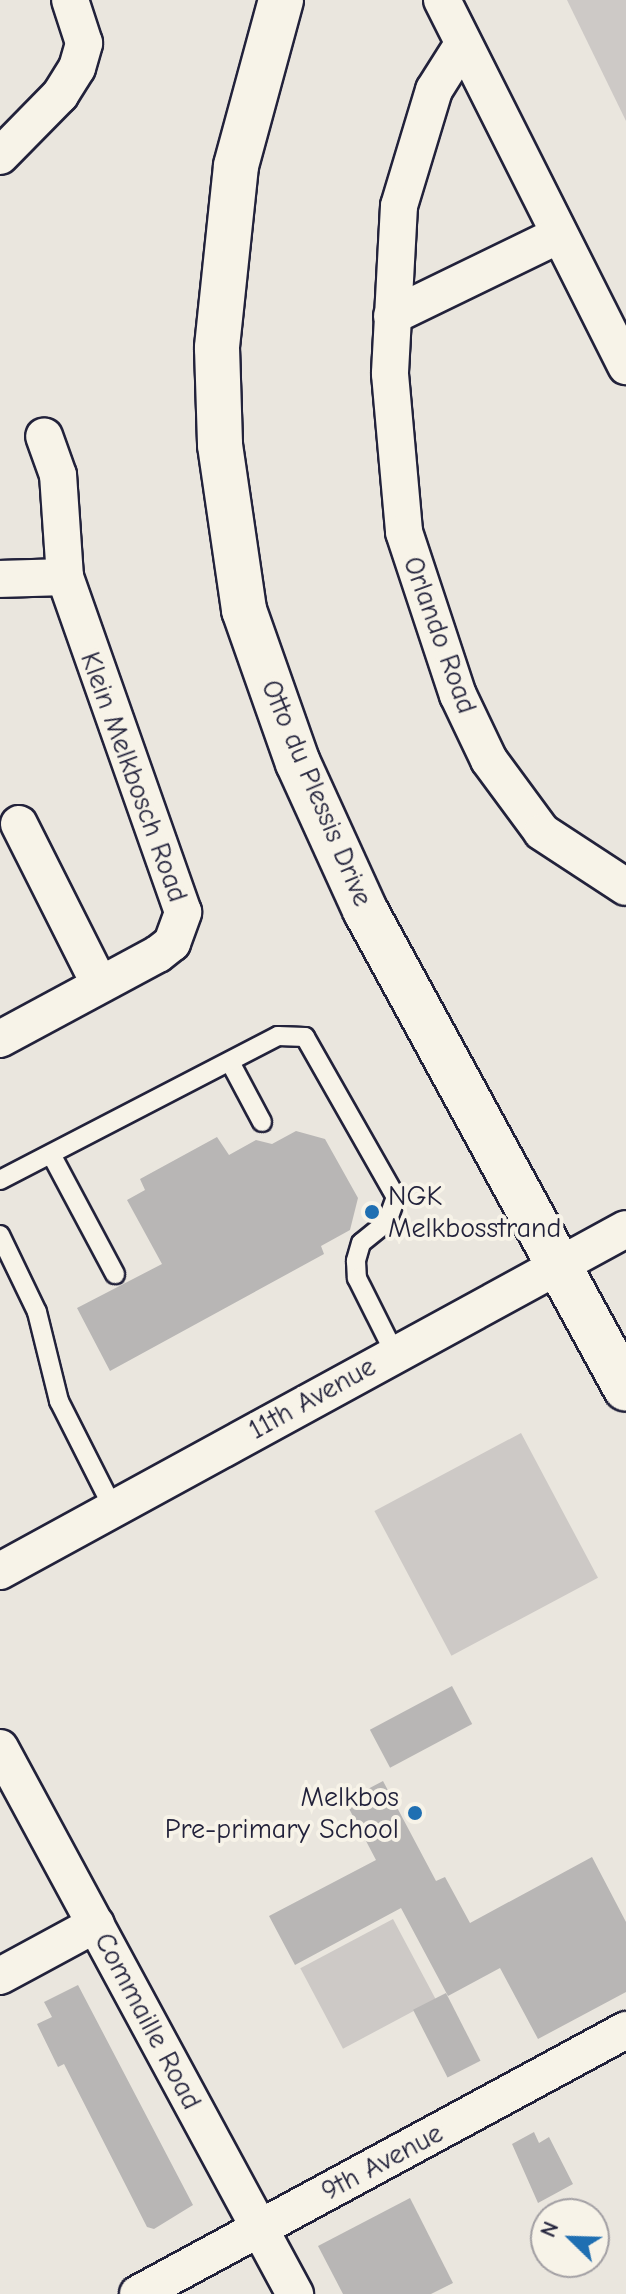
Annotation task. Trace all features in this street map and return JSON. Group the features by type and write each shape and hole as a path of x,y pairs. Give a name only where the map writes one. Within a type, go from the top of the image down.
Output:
{"main road":[{"name":"Otto du Plessis Drive","path":"281,0 236,166 217,348 220,445 244,610 298,763 365,910 626,1389"}],"street":[{"path":"0,156 60,95 84,43 70,0"},
{"path":"442,0 626,366"},
{"name":"Orlando Road","path":"463,44 434,90 399,206 390,374 404,532 458,695 489,760 542,832 626,887"},
{"path":"392,316 559,235"},
{"name":"Klein Melkbosch Road","path":"0,1039 172,943 183,912 65,577 58,475 44,436"},
{"path":"0,579 65,577"},
{"path":"19,824 99,983"},
{"name":"11th Avenue","path":"0,1571 394,1352 626,1229"},
{"name":"Commaille Road","path":"0,1748 295,2294"},
{"path":"0,1976 96,1924"},
{"name":"9th Avenue","path":"138,2294 626,2030"}],"lane":[{"path":"0,1180 52,1156 278,1036 305,1037 390,1180 394,1210 361,1243 356,1261 357,1278 394,1352"},
{"path":"230,1062 262,1122"},
{"path":"52,1156 115,1274"},
{"path":"0,1235 37,1312 59,1401 114,1510"}],"shaded area":[{"path":"567,0 626,0 626,121"},
{"path":"521,1433 598,1578 451,1656 374,1511"},
{"path":"393,1919 436,1999 343,2049 300,1968"}],"building":[{"path":"296,1131 325,1139 358,1198 350,1230 321,1246 324,1254 110,1371 77,1308 162,1264 127,1200 145,1190 140,1179 217,1137 229,1155 256,1140 272,1144"},
{"path":"452,1686 472,1724 390,1768 370,1730"},
{"path":"383,1781 436,1881 445,1877 470,1923 592,1857 626,1922 626,1992 538,2039 500,1968 448,1996 401,1908 295,1965 269,1916 376,1860 345,1801"},
{"path":"78,1985 193,2205 154,2229 147,2227 64,2064 58,2067 37,2024 52,2017 44,2002"},
{"path":"446,1993 481,2061 448,2078 413,2010"},
{"path":"534,2132 539,2143 549,2137 573,2184 547,2198 536,2198 512,2144"},
{"path":"410,2198 453,2283 431,2294 343,2294 318,2246"}],"place":[{"name":"NGK Melkbosstrand","path":"372,1212"},
{"name":"Melkbos Pre-primary School","path":"415,1813"}]}
